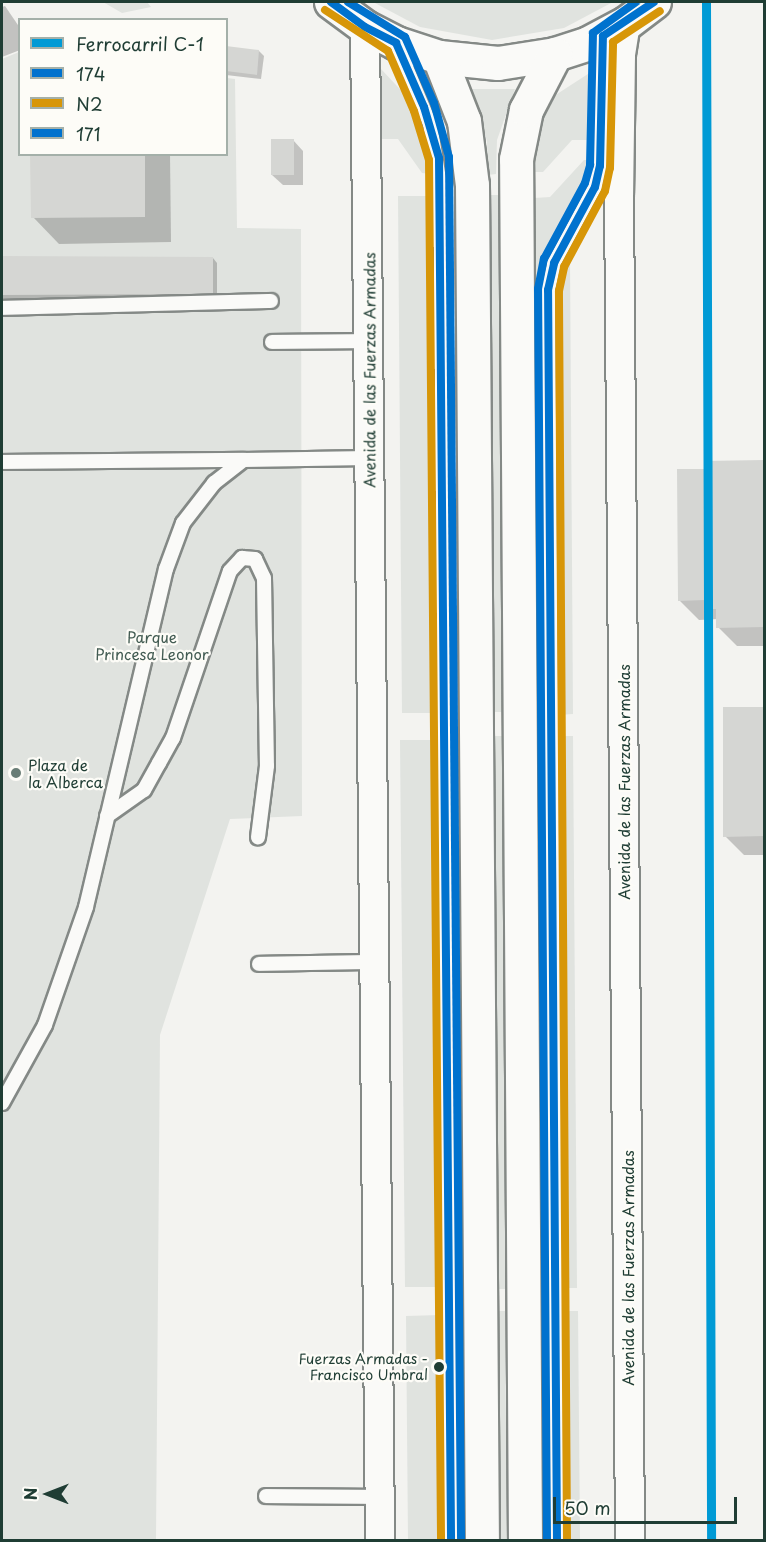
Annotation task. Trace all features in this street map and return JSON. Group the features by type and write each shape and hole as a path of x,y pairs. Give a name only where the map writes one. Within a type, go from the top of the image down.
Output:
{"street":[{"path":"331,2 365,27 396,43 440,57 498,63 555,54 614,30 654,2"},
{"name":"Avenida de las Fuerzas Armadas","path":"365,27 380,1540"},
{"name":"Avenida de las Fuerzas Armadas","path":"614,30 621,56 620,206 630,1540"},
{"path":"525,1540 516,159 526,110 555,54"},
{"path":"440,57 464,122 472,185 482,1540"}],"lane":[{"path":"557,1540 548,290 554,263 595,187 600,166 614,30"},
{"path":"396,43 430,124 440,176 451,1540"},
{"path":"2,308 271,301"},
{"path":"272,342 369,341"},
{"path":"2,462 369,458"},
{"path":"2,1103 45,1025 86,907 166,569 183,523 214,483 243,460"},
{"path":"107,816 144,790 173,738 230,571 242,558 255,559 264,579 267,766 258,837"},
{"path":"260,964 376,962"},
{"path":"266,1496 380,1497"}],"green space":[{"path":"103,2 147,2 151,7 122,13"},
{"path":"373,2 613,2 564,28 492,40 420,27"},
{"name":"Parque Princesa Leonor","path":"18,52 18,156 228,156 228,78 235,79 237,228 301,229 302,816 230,819 160,1035 156,1540 2,1540 2,59"},
{"path":"381,69 412,102 427,137 432,174 422,173 398,139 381,139"},
{"path":"591,72 590,140 572,140 543,172 532,172 532,147 541,115 554,96"},
{"path":"471,89 515,89 497,140 496,174 488,175 487,141"},
{"path":"584,160 593,160 584,191 556,235 540,286 534,285 534,198 550,197"},
{"path":"446,195 453,195 457,712 450,712"},
{"path":"488,195 498,195 502,712 492,712"},
{"path":"398,196 432,196 436,713 402,713"},
{"path":"570,259 573,714 558,715 554,288"},
{"path":"534,288 539,288 543,711 537,711"},
{"path":"491,736 502,736 507,1289 496,1289"},
{"path":"537,736 543,736 547,1289 542,1289"},
{"path":"558,736 573,736 577,1288 563,1288"},
{"path":"451,737 457,737 462,1287 455,1287"},
{"path":"400,740 436,740 441,1287 405,1287"},
{"path":"498,1311 505,1311 507,1540 499,1540"},
{"path":"562,1311 578,1311 580,1539 570,1540 564,1540"},
{"path":"455,1313 460,1313 462,1540 457,1540"},
{"path":"540,1313 547,1313 548,1540 541,1540"},
{"path":"440,1315 442,1540 408,1540 406,1316"}],"building":[{"path":"228,46 259,50 257,75 228,71"},
{"path":"271,139 294,139 294,175 271,175"},
{"path":"30,156 145,156 145,217 31,218"},
{"path":"2,256 213,257 213,294 2,295"},
{"path":"765,460 765,627 716,628 716,609 706,609 705,600 678,601 677,469 705,469 705,461"},
{"path":"723,707 765,707 765,836 723,837"}],"rail line":[{"name":"C-1","path":"706,2 711,1540"}],"transit line":[{"name":"174","path":"331,2 365,27 396,43 424,107 439,158 451,1540"},
{"name":"171","path":"348,2 405,37 434,103 449,157 461,1540"},
{"name":"171","path":"547,1540 538,289 544,259 585,183 590,165 593,33 636,2"},
{"name":"174","path":"557,1540 548,290 554,263 595,187 600,166 603,36 654,2"},
{"name":"N2","path":"325,10 388,51 414,111 429,160 441,1540"},
{"name":"N2","path":"567,1540 559,291 564,267 605,191 610,168 613,42 660,11"}],"place":[{"name":"Plaza de la Alberca","path":"16,773"},
{"name":"Fuerzas Armadas - Francisco Umbral","path":"439,1367"}]}
